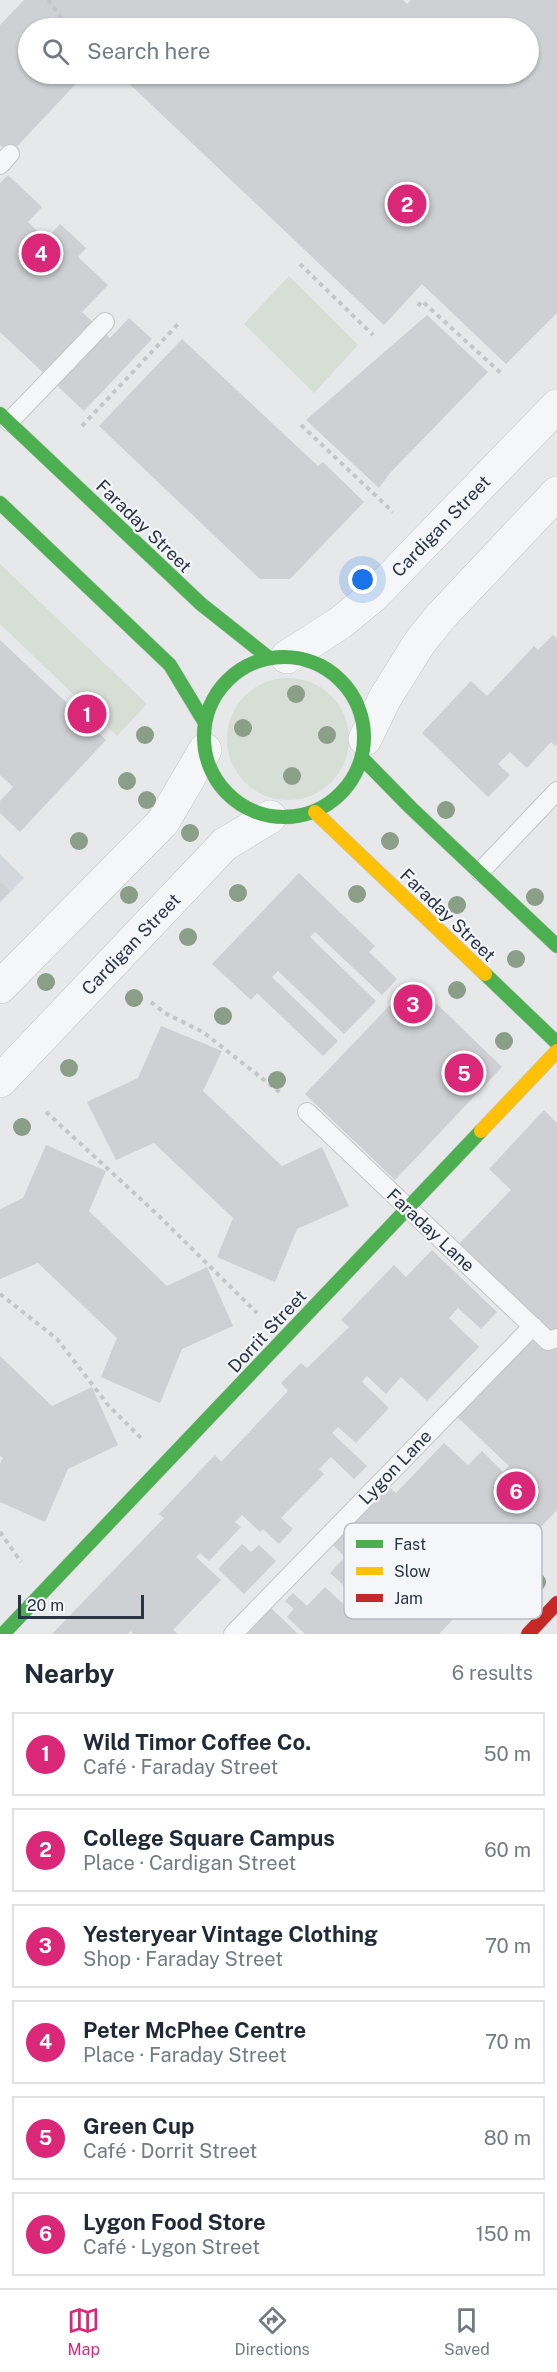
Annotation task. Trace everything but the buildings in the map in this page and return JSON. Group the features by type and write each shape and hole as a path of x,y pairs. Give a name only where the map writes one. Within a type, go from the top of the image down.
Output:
{"street":[{"name":"Cardigan Street","path":"278,657 340,623 373,596 557,406"},
{"name":"Faraday Street","path":"5,418 201,604 278,657"},
{"path":"0,503 170,665 205,736 212,773 227,794 246,809 270,817 293,818 315,812 336,800 352,782 385,698 420,642 442,615 557,493"},
{"path":"0,987 163,822 205,736 212,700 227,680 247,665 278,657 311,661 333,673 351,692 362,715 364,749 411,808 557,946"},
{"name":"Faraday Street","path":"315,812 557,1043"},
{"name":"Cardigan Street","path":"0,1081 225,844 270,817"},
{"name":"Dorrit Street","path":"3,1634 557,1051"},
{"path":"533,1632 557,1603"}],"lane":[{"path":"5,418 105,322"},
{"path":"480,872 557,791"},
{"name":"Faraday Lane","path":"307,1112 548,1341 557,1338"},
{"name":"Lygon Lane","path":"233,1634 532,1326"}],"path":[{"path":"48,0 62,18"},
{"path":"300,264 373,335"},
{"path":"418,306 422,301 503,375"},
{"path":"82,426 180,322"},
{"path":"301,425 393,512"},
{"path":"151,1002 165,1013 203,1032 307,1112"},
{"path":"46,1112 157,1214 264,1319"},
{"path":"0,1294 57,1338 108,1405 146,1443"},
{"path":"0,1532 25,1568"}],"shaded area":[{"path":"289,276 358,345 314,393 244,324"},
{"path":"0,564 147,704 117,736 0,624"},
{"path":"288,678 311,682 331,696 345,716 349,739 345,762 331,782 311,796 288,800 265,796 245,782 231,762 227,739 231,716 245,696 265,682"},
{"path":"0,854 24,878 0,903"}],"traffic: fast":[{"path":"0,414 201,604 269,658"},
{"path":"0,503 170,665 205,723"},
{"path":"284,657 300,658 315,663 329,670 341,680 351,692 358,706 363,721 364,737 363,753 358,768 351,782 341,794 329,804 315,811 300,816 284,817 268,816 253,811 239,804 227,794 217,782 210,768 205,753 204,737 205,721 210,706 217,692 227,680 239,670 253,663 268,658 284,657"},
{"path":"363,759 411,808 557,946"},
{"path":"485,974 557,1043"},
{"path":"3,1634 481,1131"}],"traffic: slow":[{"path":"315,812 485,974"},
{"path":"481,1131 557,1051"}],"traffic: jam":[{"path":"528,1634 557,1603"}],"place":[{"name":"College Square Campus","path":"407,204"},
{"name":"Peter McPhee Centre","path":"41,253"},
{"name":"Wild Timor Coffee Co.","path":"87,714"},
{"name":"Yesteryear Vintage Clothing","path":"413,1004"},
{"name":"Green Cup","path":"464,1073"},
{"name":"Lygon Food Store","path":"516,1491"}]}
